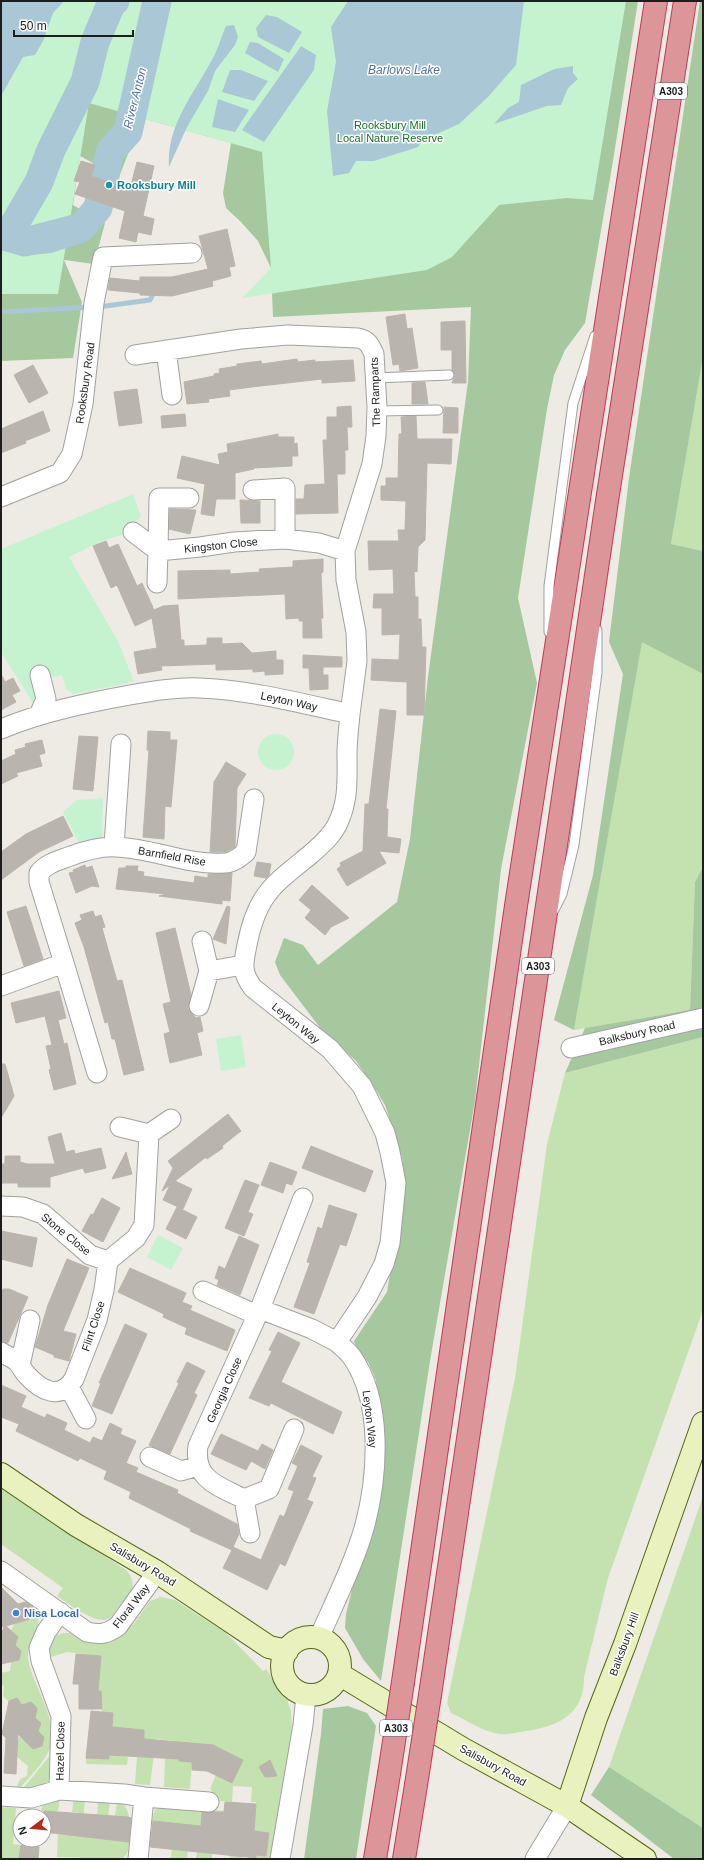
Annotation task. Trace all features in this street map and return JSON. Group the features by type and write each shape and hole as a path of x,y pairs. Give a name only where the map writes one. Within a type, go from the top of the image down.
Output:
{"highway":[{"name":"A303","path":"375,1859 403,1682 515,914 656,1"},
{"name":"A303","path":"404,1859 598,573 607,501 685,1"}],"street":[{"name":"Rooksbury Road","path":"1,497 60,473 72,454 83,404 93,312 103,257 192,253"},
{"name":"The Ramparts","path":"135,355 241,339 288,335 366,339 371,346 374,354 377,411 376,436 372,464 345,551 346,580 356,632 357,662 350,714"},
{"path":"166,350 172,395"},
{"path":"253,490 285,488 285,538"},
{"path":"157,583 159,498 189,498"},
{"path":"133,532 158,551"},
{"name":"Kingston Close","path":"158,551 234,542 285,538 319,543 345,551"},
{"path":"39,715 46,699 40,675"},
{"name":"Leyton Way","path":"1,730 39,715 167,689 199,688 246,692 350,714"},
{"path":"209,971 243,965 257,910 268,891 283,876 330,837 344,810 348,790 347,752 350,714"},
{"path":"114,846 121,744"},
{"name":"Barnfield Rise","path":"97,1073 39,882 39,873 44,866 76,853 114,846 154,852 196,861 226,863 236,860 246,852 254,799"},
{"path":"199,1006 209,971 202,941"},
{"path":"1,986 64,963"},
{"name":"Leyton Way","path":"243,965 245,978 252,988 330,1049 362,1086 382,1126 390,1152 396,1183 390,1243 384,1264 367,1297 337,1342 352,1356 363,1377 369,1393 375,1465 365,1525 349,1569 319,1638"},
{"name":"Balksbury Road","path":"571,1048 703,1018"},
{"path":"120,1127 149,1134 171,1119"},
{"path":"108,1261 136,1238 144,1225 149,1134"},
{"name":"Georgia Close","path":"198,1466 198,1446 258,1312 303,1198"},
{"name":"Stone Close","path":"1,1206 23,1207 44,1214 90,1255 108,1261"},
{"name":"Flint Close","path":"69,1388 97,1320 104,1290 108,1261"},
{"path":"203,1291 258,1312 312,1329 337,1342"},
{"path":"20,1365 30,1320"},
{"path":"1,1352 15,1360 26,1374 44,1389 56,1392 69,1388 86,1419"},
{"name":"Balksbury Hill","path":"535,1859 567,1806 596,1718 625,1644 703,1423"},
{"path":"244,1499 269,1489 294,1429"},
{"path":"150,1457 181,1471 198,1466 209,1480 244,1499"},
{"name":"Salisbury Road","path":"1,1474 76,1525 157,1572 269,1647 286,1651"},
{"path":"244,1499 250,1533"},
{"name":"Floral Way","path":"1,1571 87,1632 100,1635 110,1632 118,1626 157,1572"},
{"name":"Hazel Close","path":"53,1608 46,1632 39,1648 41,1661 61,1716 59,1790 209,1802"},
{"path":"310,1637 319,1638 328,1642 334,1648 340,1665 336,1682 326,1691 314,1695 306,1695 297,1692 290,1686 282,1669 286,1651 301,1639 310,1637"},
{"name":"Salisbury Road","path":"339,1674 463,1749 567,1806 645,1859"},
{"path":"280,1859 303,1725 306,1695"},
{"path":"1,1796 31,1798 59,1790"},
{"path":"138,1859 144,1797"}],"lane":[{"path":"375,378 449,375"},
{"path":"377,411 438,410"}],"green space":[{"name":"Rooksbury Mill Local Nature Reserve","path":"1,1 626,1 593,200 567,198 499,205 452,257 427,270 242,298 271,268 262,152 89,103 58,294 1,294"},
{"path":"524,1 638,1 613,161 585,323 565,350 554,375 547,409 518,598 537,683 501,869 475,1101 430,1361 381,1681 363,1659 345,1628 346,1614 379,1482 376,1380 368,1362 357,1349 354,1341 387,1292 405,1182 402,1157 385,1105 370,1081 356,1061 324,1033 280,975 275,962 284,938 303,945 318,965 397,902 410,839 428,677 468,382 471,307 273,317 271,268 258,241 226,208 223,193 231,143 142,118 119,177 80,156 73,205 105,223 94,264 64,260 82,302 73,358 1,361 1,96"},
{"path":"700,1 703,1 703,357 671,544 703,551 703,674 642,642 574,1030 554,1020 593,875 623,674 609,642 629,478"},
{"path":"703,357 703,551 671,544"},
{"path":"133,494 141,516 127,533 102,541 69,557 119,643 134,682 73,694 66,689 62,675 38,682 39,701 33,703 1,652 1,549"},
{"path":"642,641 703,674 703,867 695,882 690,1010 574,1030"},
{"path":"280,734 289,739 293,745 293,759 289,765 280,770 272,770 263,765 259,759 258,748 263,739 269,735"},
{"path":"103,798 102,841 81,847 63,812 77,800"},
{"path":"703,867 703,1037 565,1073 585,1028 690,1010 695,882"},
{"path":"241,1035 246,1067 221,1071 216,1039"},
{"path":"703,1037 703,1310 608,1578 584,1677 583,1691 579,1702 573,1711 565,1718 544,1727 507,1734 493,1733 451,1713 447,1703 515,1378 547,1144 565,1073"},
{"path":"158,1235 183,1248 171,1270 147,1257"},
{"path":"1,1488 126,1570 132,1579 133,1584 131,1593 124,1607 120,1605 110,1618 105,1620 91,1617 83,1613 57,1596 63,1588 1,1544"},
{"path":"703,1496 703,1828 609,1767"},
{"path":"161,1597 175,1600 225,1632 263,1671 266,1669 287,1699 291,1711 292,1737 274,1859 252,1859 252,1857 256,1858 256,1855 266,1856 269,1833 253,1831 243,1859 230,1859 230,1855 243,1856 222,1842 220,1854 221,1842 212,1853 212,1859 196,1859 197,1852 188,1850 187,1859 171,1859 172,1849 167,1823 151,1821 155,1810 159,1807 177,1806 224,1811 255,1810 256,1802 251,1802 252,1787 233,1786 232,1802 211,1800 212,1791 210,1789 219,1768 235,1776 243,1760 215,1746 192,1762 190,1789 164,1787 165,1758 174,1758 175,1741 156,1739 150,1785 135,1784 137,1757 149,1757 150,1740 144,1739 144,1730 131,1729 127,1765 86,1764 86,1758 109,1758 110,1741 102,1712 101,1691 99,1691 98,1686 101,1656 67,1652 51,1657 51,1671 43,1653 52,1637 63,1633 76,1634 101,1641 116,1639 126,1623 133,1625 150,1601"},
{"path":"33,1607 39,1619 36,1632 28,1652 28,1659 34,1680 50,1722 52,1733 51,1744 42,1762 32,1775 17,1791 15,1791 20,1779 27,1776 28,1766 17,1757 18,1740 22,1732 28,1738 27,1743 33,1749 42,1746 44,1737 38,1731 41,1723 35,1718 31,1703 22,1705 17,1699 8,1701 3,1696 4,1686 1,1684 1,1673 10,1671 11,1662 19,1660 21,1651 15,1645 17,1637 11,1631 14,1624 31,1619"},
{"path":"348,1706 367,1713 376,1726 356,1859 304,1859 323,1709"},
{"path":"52,1753 52,1779 49,1784 21,1791"},
{"path":"609,1767 703,1828 703,1859 674,1859 591,1795"},
{"path":"60,1797 58,1811 52,1811 52,1808 42,1808 42,1806"},
{"path":"74,1798 85,1799 82,1831 104,1815 97,1815 98,1801 110,1802 107,1826 112,1827 110,1840 126,1842 128,1817 115,1816 117,1802 123,1804 129,1816 131,1832 129,1848 125,1856 121,1859 57,1857 58,1834 78,1836 80,1813 72,1812"},
{"path":"1,1807 16,1808 12,1808 12,1848 21,1848 19,1859 1,1859"}],"water":[{"path":"1,1 64,1 53,13 43,41 35,55 23,57 1,96"},
{"name":"Barlows Lake","path":"348,1 524,1 516,65 488,97 459,124 437,134 425,136 418,147 374,161 356,161 349,173 333,176 327,111 336,62 331,27"},
{"path":"266,15 277,17 302,32 289,53 258,37 256,28"},
{"path":"234,25 238,37 235,45 215,71 208,91 187,127 169,167 169,151 178,121 209,66 226,26"},
{"path":"250,42 258,43 284,59 278,72 245,53"},
{"path":"301,46 316,55 314,70 264,142 242,130"},
{"path":"573,66 573,73 578,79 568,88 561,105 547,106 494,124 508,108 519,102 521,85 554,69"},
{"path":"230,70 241,70 268,81 254,101 222,92"},
{"path":"218,99 249,110 235,132 212,127"},
{"path":"93,206 103,211 96,231 86,242 51,253 31,255 1,245 1,222 20,228 38,225 48,230 80,220"}],"building":[{"path":"81,161 95,165 91,176 130,189 137,162 154,166 143,216 154,219 151,235 138,232 136,242 119,238 125,211 75,194 80,182 74,181"},
{"path":"227,229 235,266 229,267 231,276 212,281 213,286 172,296 140,295 140,293 108,290 110,278 140,281 140,277 172,277 208,269 199,236"},
{"path":"405,314 407,329 412,328 418,368 400,371 399,364 393,365 386,317"},
{"path":"465,321 466,383 452,383 455,375 452,370 452,350 441,350 441,322"},
{"path":"297,359 298,362 315,360 315,362 353,360 355,381 322,383 322,379 229,390 230,396 208,399 209,402 187,404 184,382 214,376 214,374 220,373 219,369 237,366 237,364 261,361 262,364"},
{"path":"33,365 48,393 29,403 14,375"},
{"path":"425,382 428,404 412,404 412,383"},
{"path":"137,389 142,423 119,426 114,392"},
{"path":"351,406 352,427 347,427 348,450 345,450 345,474 337,474 338,513 296,514 296,499 304,499 305,485 325,484 323,440 327,440 327,417 337,417 337,407"},
{"path":"444,407 458,408 458,433 443,433"},
{"path":"43,411 50,431 1,453 1,429"},
{"path":"185,414 186,426 162,428 161,416"},
{"path":"416,416 417,439 452,439 451,464 427,463 425,540 418,547 417,572 414,571 415,597 418,597 418,619 421,619 422,647 426,647 424,715 407,715 407,682 371,680 372,659 399,660 400,634 382,635 382,608 373,608 374,594 394,594 393,569 369,570 368,541 399,541 398,530 405,530 406,501 381,500 381,486 386,486 386,478 398,478 399,434 402,434 401,417"},
{"path":"278,434 278,437 294,437 294,444 297,443 298,456 292,456 292,466 254,468 235,473 235,499 216,499 214,516 201,514 205,484 177,478 182,456 220,465 218,454 228,452 227,444"},
{"path":"240,500 260,501 260,523 241,523"},
{"path":"170,509 196,510 190,534 169,529"},
{"path":"106,541 109,548 118,544 137,586 142,583 154,610 163,606 178,605 181,640 184,640 184,646 207,645 207,638 222,638 222,644 242,643 252,653 276,651 276,660 283,660 283,674 265,675 265,671 253,672 253,669 216,670 216,664 161,666 162,670 138,674 134,652 157,648 152,618 135,626 117,585 111,588 93,546"},
{"path":"323,559 323,572 321,573 323,618 321,618 322,638 303,638 303,621 299,621 299,618 286,619 285,594 178,599 178,571 230,570 230,574 260,572 259,569 293,567 293,561"},
{"path":"303,655 342,657 342,667 323,667 323,675 328,675 328,689 310,690 309,668 303,668"},
{"path":"1,674 5,682 13,678 20,691 12,695 16,702 1,710"},
{"path":"380,709 396,711 386,809 388,809 387,837 401,839 399,853 379,851 386,863 347,886 337,869 341,866 340,863 363,851 365,804 369,804"},
{"path":"148,731 170,732 170,740 177,740 171,807 165,806 164,839 143,837 149,750 147,750"},
{"path":"79,736 98,737 93,791 73,789"},
{"path":"42,740 45,753 39,755 42,766 16,773 18,776 1,784 1,761 16,754 15,750 26,747 25,744"},
{"path":"226,762 246,774 237,788 235,847 226,852 210,852 214,782"},
{"path":"63,816 73,836 39,852 1,880 1,852 26,834"},
{"path":"257,862 271,864 269,875 266,878 254,876"},
{"path":"85,865 86,868 92,866 99,887 92,886 76,893 69,873 74,872 73,870"},
{"path":"126,866 138,866 137,871 144,872 143,876 194,883 195,876 208,878 208,874 232,873 230,901 222,900 222,904 159,896 166,894 116,889 119,868 126,868"},
{"path":"312,885 349,918 331,927 325,935 305,918 311,910 299,900"},
{"path":"26,906 43,959 24,966 7,912"},
{"path":"227,906 230,907 226,944 213,939"},
{"path":"93,911 95,917 101,915 105,927 102,928 117,981 122,980 144,1070 124,1075 115,1039 112,1039 108,1022 105,1023 84,947 75,923 82,920 80,915"},
{"path":"175,928 191,995 188,1009 196,1018 200,1017 203,1031 197,1033 202,1055 170,1063 164,1034 170,1032 163,1004 171,1002 156,933"},
{"path":"59,991 66,1018 58,1020 64,1044 67,1043 76,1084 54,1090 49,1070 51,1069 46,1046 52,1045 45,1016 16,1023 11,1003"},
{"path":"1,1064 5,1064 14,1096 1,1118"},
{"path":"228,1114 241,1131 222,1146 223,1148 207,1159 206,1157 175,1181 192,1189 183,1209 163,1200 170,1185 162,1191 173,1168 168,1161"},
{"path":"61,1133 66,1152 74,1150 75,1154 101,1148 106,1168 85,1173 83,1168 50,1177 50,1187 18,1187 18,1183 1,1183 1,1164 5,1164 5,1156 20,1156 20,1162 27,1164 55,1164 48,1137"},
{"path":"311,1146 373,1171 365,1192 302,1168"},
{"path":"126,1152 132,1174 112,1179"},
{"path":"270,1162 297,1172 292,1185 286,1183 283,1193 261,1185"},
{"path":"245,1180 259,1185 248,1212 253,1214 244,1236 225,1228"},
{"path":"102,1198 120,1208 103,1242 82,1231"},
{"path":"329,1205 357,1214 346,1246 340,1244 314,1314 294,1307 310,1263 307,1262 318,1227 322,1229"},
{"path":"177,1207 197,1217 186,1239 166,1229"},
{"path":"1,1231 37,1238 32,1267 1,1259"},
{"path":"239,1236 259,1245 240,1295 217,1285 219,1280 215,1278 219,1266 225,1269"},
{"path":"67,1259 89,1268 63,1331 76,1334 69,1361 54,1357 54,1355 35,1347 48,1305"},
{"path":"130,1268 186,1293 182,1302 192,1306 190,1310 235,1330 227,1351 185,1334 187,1328 163,1317 164,1314 118,1292"},
{"path":"3,1289 9,1289 28,1297 8,1343 1,1341 1,1295"},
{"path":"125,1324 147,1334 112,1414 92,1406 101,1383 99,1383"},
{"path":"278,1332 300,1343 281,1382 342,1412 333,1434 271,1403 269,1406 249,1398 272,1351 269,1350"},
{"path":"187,1362 205,1371 194,1393 197,1395 170,1454 149,1445 179,1383 177,1382"},
{"path":"1,1385 26,1396 21,1407 45,1418 47,1414 67,1423 64,1430 90,1443 93,1437 102,1441 110,1423 122,1429 120,1434 136,1441 126,1463 138,1468 136,1472 178,1490 177,1493 237,1524 239,1534 233,1547 261,1560 280,1515 284,1517 294,1491 288,1489 298,1466 292,1463 301,1445 322,1456 312,1477 316,1478 307,1500 313,1502 285,1566 280,1563 267,1590 223,1568 232,1550 190,1531 191,1529 129,1498 131,1492 104,1479 107,1471 80,1458 78,1461 16,1431 19,1424 1,1417"},
{"path":"221,1434 258,1451 262,1444 273,1450 265,1469 251,1461 246,1470 211,1454"},
{"path":"1,1587 18,1604 26,1602 33,1607 30,1619 6,1626 18,1637 15,1645 21,1651 19,1660 1,1664 1,1637 4,1626 1,1627"},
{"path":"76,1654 101,1656 98,1691 101,1691 102,1709 79,1709 79,1684 73,1684"},
{"path":"17,1698 22,1705 31,1702 37,1708 35,1718 41,1723 38,1731 44,1737 42,1746 33,1749 18,1734 16,1774 4,1773 6,1738 2,1734 9,1701"},
{"path":"91,1711 113,1713 112,1727 144,1730 144,1739 213,1745 243,1760 232,1783 207,1771 192,1770 192,1762 179,1761 179,1759 109,1755 109,1759 86,1758"},
{"path":"270,1760 277,1776 265,1777 259,1767"},
{"path":"225,1802 256,1804 254,1831 269,1833 266,1856 256,1855 256,1858 150,1847 153,1821 201,1826 202,1812 224,1812"},
{"path":"52,1812 131,1818 129,1842 52,1833"},
{"path":"21,1848 39,1848 38,1859 19,1859"}],"waterway":[{"name":"River Anton","path":"7,237 39,182 51,150 85,82 95,42 111,4 115,1"},
{"name":"River Anton","path":"1,235 25,242 82,227 98,208 110,152 128,132 157,1"},
{"path":"98,307 150,300 152,296"},
{"path":"1,312 90,307"}],"place":[{"name":"Rooksbury Mill","path":"109,185"},
{"name":"Nisa Local","path":"16,1613"}]}
